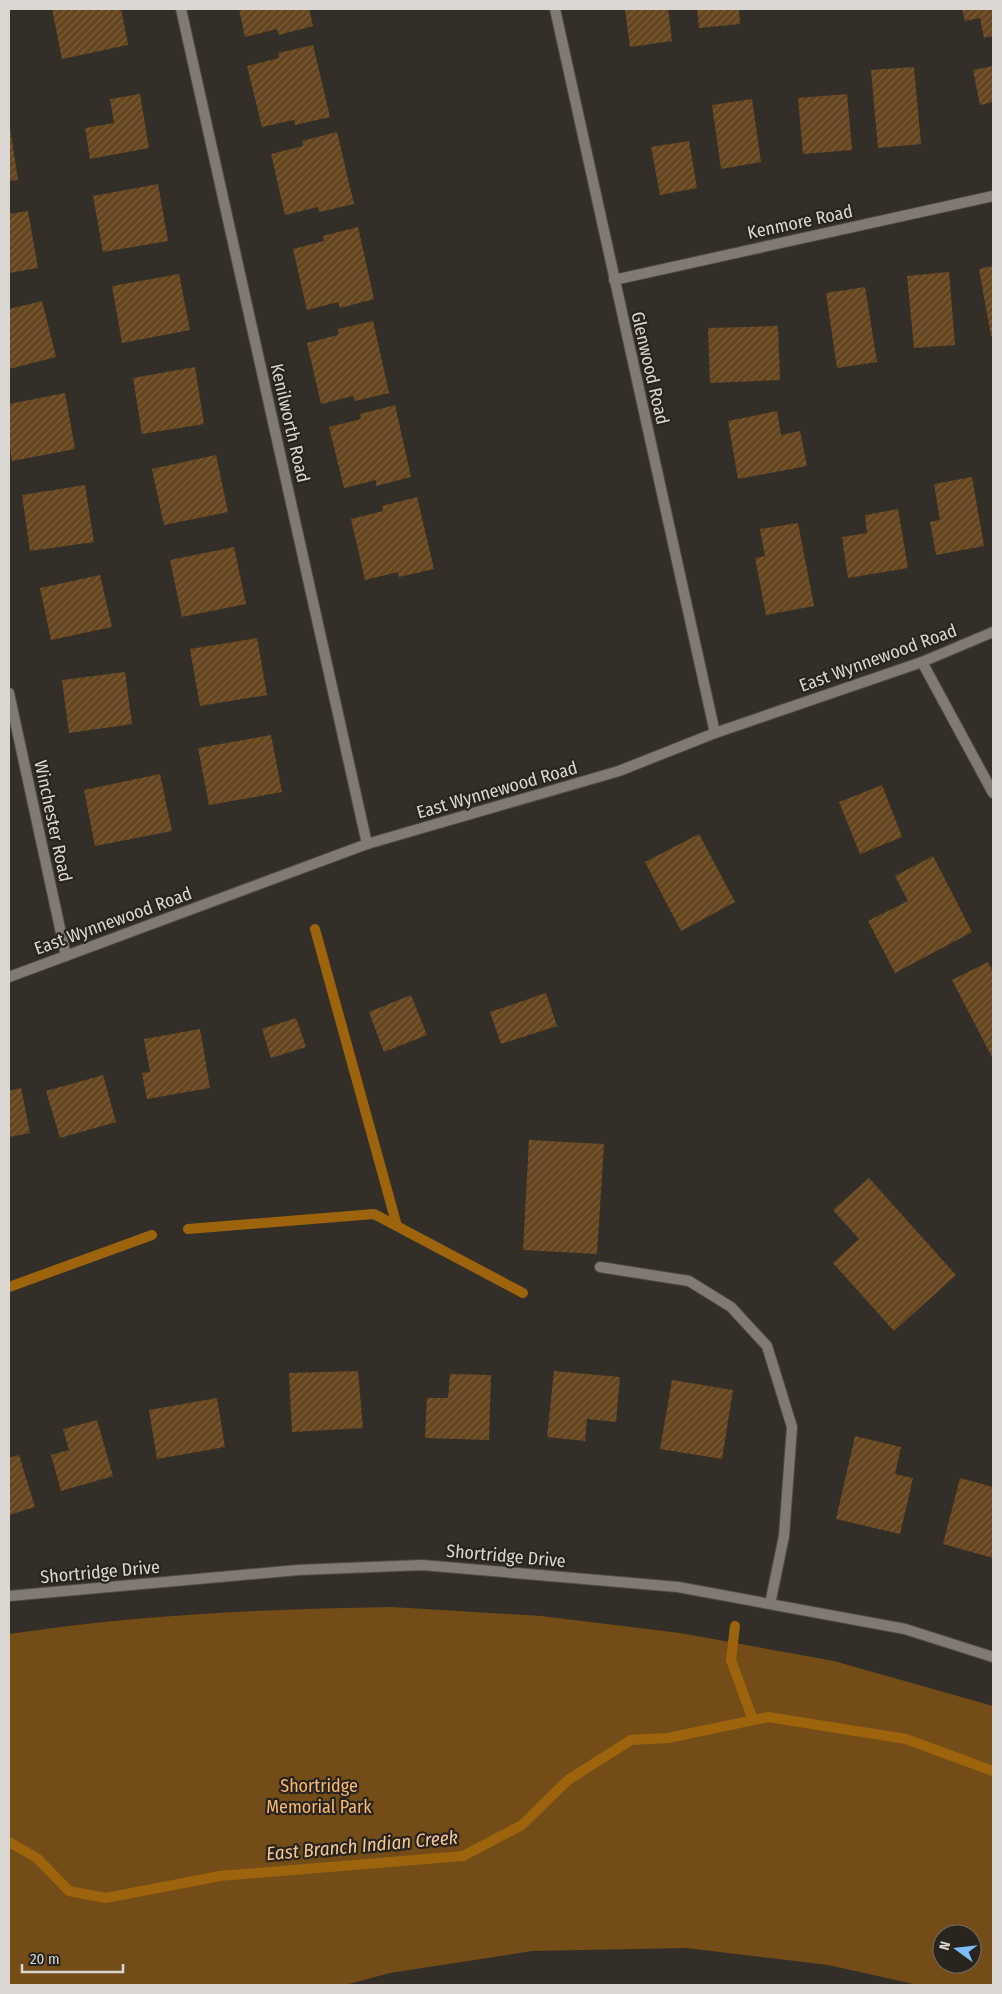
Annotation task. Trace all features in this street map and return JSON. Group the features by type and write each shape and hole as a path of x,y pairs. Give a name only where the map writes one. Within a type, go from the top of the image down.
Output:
{"street":[{"name":"Kenilworth Road","path":"181,9 368,844"},
{"name":"Glenwood Road","path":"554,9 715,733"},
{"name":"Kenmore Road","path":"614,280 993,196"},
{"name":"East Wynnewood Road","path":"9,977 368,844 619,771 715,733 922,662 993,632"},
{"path":"922,662 993,793"},
{"name":"Winchester Road","path":"9,694 66,956"},
{"path":"600,1267 689,1281 731,1306 767,1346 792,1427 784,1536 770,1604"},
{"name":"Shortridge Drive","path":"9,1596 298,1570 422,1565 678,1587 905,1628 993,1657"}],"green space":[{"name":"Shortridge Memorial Park","path":"392,1607 541,1616 680,1633 834,1661 993,1706 993,1985 918,1985 828,1965 686,1948 532,1951 390,1973 345,1985 9,1985 9,1634 104,1622 248,1611"}],"building":[{"path":"52,9 121,9 128,45 62,59"},
{"path":"239,9 309,9 313,26 279,35 277,29 245,37"},
{"path":"625,9 668,9 672,41 630,47"},
{"path":"697,9 739,9 740,24 699,28"},
{"path":"962,9 993,9 993,36 984,38 980,18 965,21"},
{"path":"313,45 330,117 295,125 294,120 262,127 247,66 279,58 278,53"},
{"path":"993,66 993,102 980,105 973,70"},
{"path":"914,67 921,144 878,148 871,70"},
{"path":"140,94 149,148 90,159 85,128 114,123 110,99"},
{"path":"847,94 852,150 803,154 798,98"},
{"path":"752,99 761,162 721,169 712,105"},
{"path":"9,121 18,180 9,181"},
{"path":"337,132 354,204 319,212 318,207 285,215 271,154 303,146 302,141"},
{"path":"689,141 697,188 660,195 651,147"},
{"path":"158,184 168,241 103,252 93,196"},
{"path":"28,211 38,268 9,273 9,214"},
{"path":"358,227 374,299 340,308 338,302 307,310 293,249 324,241 323,236"},
{"path":"993,266 993,336 991,336 979,269"},
{"path":"949,272 955,345 914,348 907,276"},
{"path":"179,274 190,330 122,343 112,286"},
{"path":"865,287 877,362 837,368 826,293"},
{"path":"42,301 56,357 9,369 9,309"},
{"path":"373,321 389,393 355,401 353,396 321,404 307,343 338,335 338,329"},
{"path":"778,326 780,380 710,383 708,328"},
{"path":"195,367 204,424 142,434 133,378"},
{"path":"65,393 75,449 12,461 9,442 9,404"},
{"path":"395,405 411,477 376,486 376,480 344,488 329,427 361,419 360,414"},
{"path":"777,411 781,435 800,431 807,466 738,479 728,421"},
{"path":"216,455 228,512 164,525 152,469"},
{"path":"972,477 984,546 936,555 930,522 940,520 934,484"},
{"path":"85,485 94,542 30,551 22,495"},
{"path":"417,497 434,569 399,577 398,572 365,580 351,519 383,511 382,506"},
{"path":"898,509 908,568 848,578 842,537 867,533 865,515"},
{"path":"798,523 814,606 766,615 755,558 765,556 760,529"},
{"path":"234,547 246,604 182,617 170,560"},
{"path":"100,575 112,627 51,640 40,588"},
{"path":"257,638 267,695 200,706 190,649"},
{"path":"125,672 132,724 69,733 62,680"},
{"path":"271,735 282,792 209,805 198,748"},
{"path":"160,774 172,831 95,846 84,790"},
{"path":"882,785 902,837 860,854 839,802"},
{"path":"699,834 735,902 681,931 645,862"},
{"path":"933,856 972,932 895,973 868,921 908,901 895,876"},
{"path":"988,962 993,972 992,1057 952,980"},
{"path":"546,993 557,1026 501,1044 490,1012"},
{"path":"411,995 427,1035 384,1052 369,1012"},
{"path":"296,1018 306,1047 271,1058 262,1029"},
{"path":"200,1029 210,1088 147,1099 142,1073 150,1072 144,1039"},
{"path":"103,1075 116,1122 60,1138 46,1091"},
{"path":"21,1088 30,1133 9,1137 9,1091"},
{"path":"529,1140 604,1144 597,1254 523,1250"},
{"path":"869,1178 956,1275 894,1331 833,1263 859,1239 833,1210"},
{"path":"358,1371 363,1428 292,1432 289,1373"},
{"path":"554,1371 620,1377 616,1422 587,1419 585,1441 547,1437"},
{"path":"450,1374 491,1375 489,1440 425,1438 427,1398 448,1398"},
{"path":"672,1380 733,1390 722,1459 660,1449"},
{"path":"217,1398 225,1447 157,1459 149,1410"},
{"path":"97,1420 113,1476 61,1491 51,1455 69,1450 63,1429"},
{"path":"855,1436 901,1447 895,1474 913,1478 900,1534 836,1519"},
{"path":"19,1455 35,1507 9,1515 9,1458"},
{"path":"960,1478 993,1487 993,1558 943,1544"}],"waterway":[{"path":"315,929 397,1226"},
{"path":"188,1229 374,1214 523,1293"},
{"path":"9,1287 152,1235"},
{"path":"735,1626 731,1660 753,1720"},
{"name":"East Branch Indian Creek","path":"9,1842 37,1858 69,1891 106,1898 220,1876 463,1856 522,1825 568,1780 631,1740 668,1738 768,1717 906,1739 993,1771"}]}
